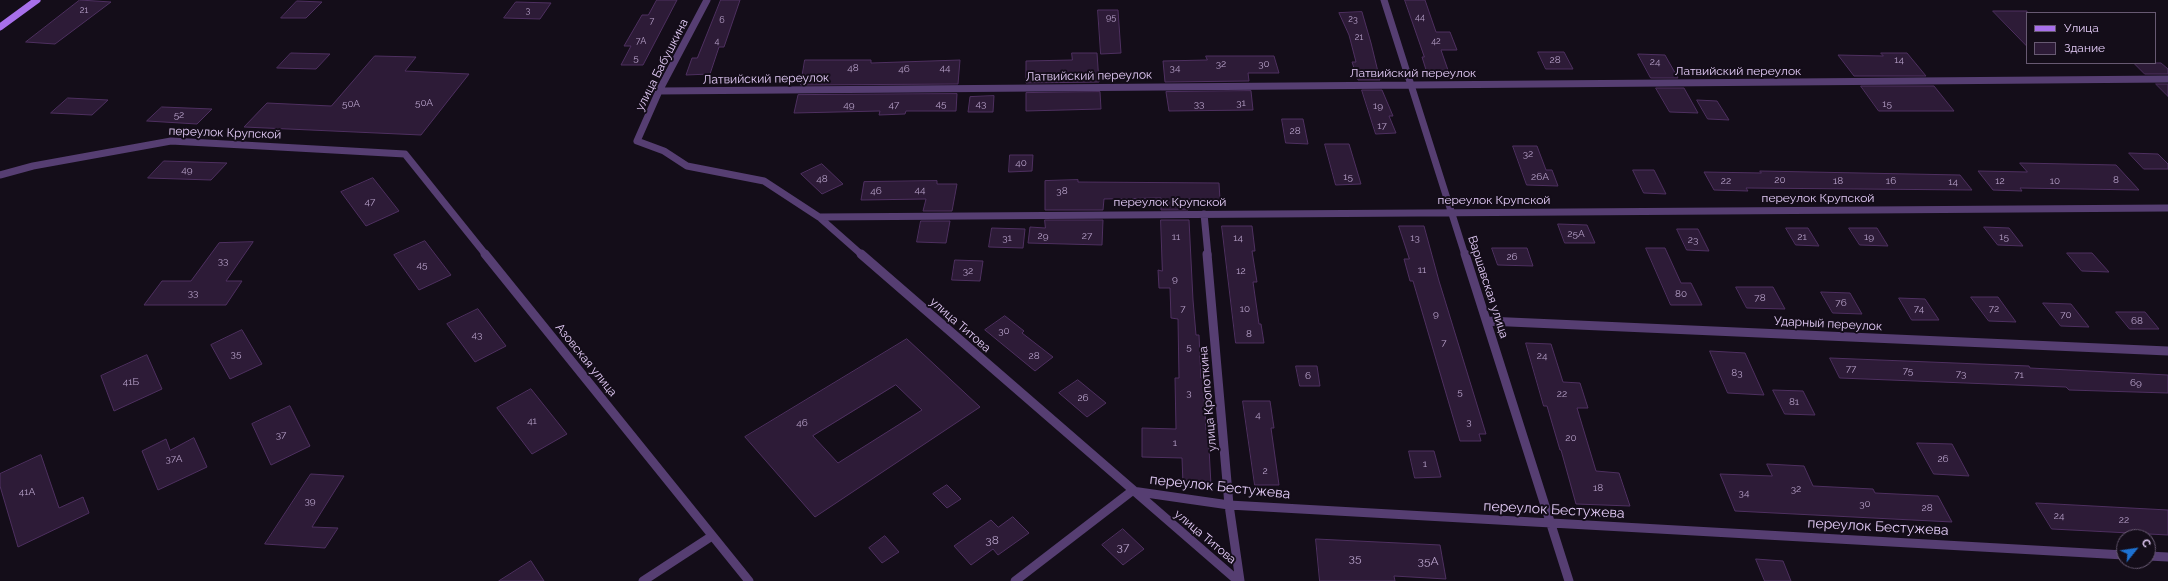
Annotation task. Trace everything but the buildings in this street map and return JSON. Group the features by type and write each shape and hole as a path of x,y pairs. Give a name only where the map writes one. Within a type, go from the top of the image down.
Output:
{"street":[{"path":"0,27 37,0"},
{"name":"улица Бабушкина","path":"637,141 659,91 707,0"},
{"name":"Варшавская улица","path":"1384,0 1569,581"},
{"name":"Латвийский переулок","path":"659,91 2168,79"},
{"name":"переулок Крупской","path":"0,175 33,166 171,141 405,154"},
{"name":"улица Титова","path":"637,141 664,151 687,166 764,181 819,217 1132,491 1239,581"},
{"name":"Азовская улица","path":"405,154 749,581"},
{"name":"переулок Крупской","path":"819,217 2168,208"},
{"name":"улица Кропоткина","path":"1204,214 1229,505 1239,581"},
{"name":"Ударный переулок","path":"1487,321 2168,351"},
{"name":"переулок Бестужева","path":"1015,581 1132,491 1229,505 2116,555"},
{"path":"643,581 712,536"},
{"path":"2156,556 2168,557"}]}
